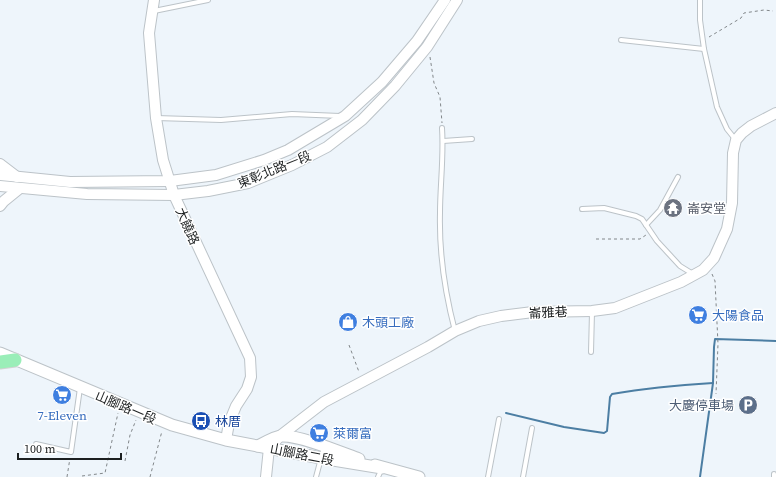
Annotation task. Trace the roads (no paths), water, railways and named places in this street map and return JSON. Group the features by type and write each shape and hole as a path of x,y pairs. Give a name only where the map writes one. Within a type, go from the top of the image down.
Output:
{"highway":[{"path":"0,362 15,360"}],"main road":[{"path":"0,345 15,360"},
{"name":"山腳路一段","path":"0,352 15,360 165,423 226,440 258,446"},
{"name":"山腳路二段","path":"258,446 280,436 293,438 324,447 380,472"},
{"name":"山腳路二段","path":"258,446 321,458 380,472 419,477"}],"street":[{"name":"大饒路","path":"154,0 149,33 156,118 163,160 174,195 250,358 251,377 247,389 236,406 229,423 226,440"},
{"name":"東彰北路一段","path":"0,175 70,182 170,181 216,175 264,160 288,150 345,116 382,82 417,41 445,0"},
{"name":"東彰北路一段","path":"0,186 87,194 174,195 208,191 248,183 292,165 327,147 362,120 395,86 427,47 456,0"},
{"path":"736,140 751,126 776,113"},
{"name":"崙雅巷","path":"269,448 280,436 324,402 455,331 479,321 501,316 533,312 592,311 615,308 695,276 708,266 714,258 720,248 727,229 732,203 733,153 736,140"},
{"path":"0,164 17,177"},
{"path":"0,206 20,188"},
{"path":"266,477 269,448"}],"lane":[{"path":"153,12 208,0"},
{"path":"700,0 700,20 704,49 717,107 727,129 736,140"},
{"path":"621,40 704,49"},
{"path":"156,118 220,120 292,114 345,116"},
{"path":"442,128 443,140 440,213 441,248 448,302 455,331"},
{"path":"443,140 472,139"},
{"path":"646,225 660,210 678,177"},
{"path":"582,209 604,208 636,216 642,219 657,241 680,266 695,276"},
{"path":"591,352 592,311"},
{"path":"36,444 70,452 80,387"},
{"path":"488,477 498,419"},
{"path":"523,477 532,428"},
{"path":"316,477 324,447"}],"waterway":[{"path":"700,477 713,383 715,339 776,341"},
{"path":"506,413 564,427 604,433 607,431 610,397 612,394 662,387 713,383"}],"place":[{"name":"崙安堂","path":"673,208"},
{"name":"大陽食品","path":"698,315"},
{"name":"木頭工廠","path":"348,322"},
{"name":"7-Eleven","path":"62,395"},
{"name":"大慶停車場","path":"748,405"},
{"name":"林厝","path":"201,421"},
{"name":"萊爾富","path":"319,433"}]}
